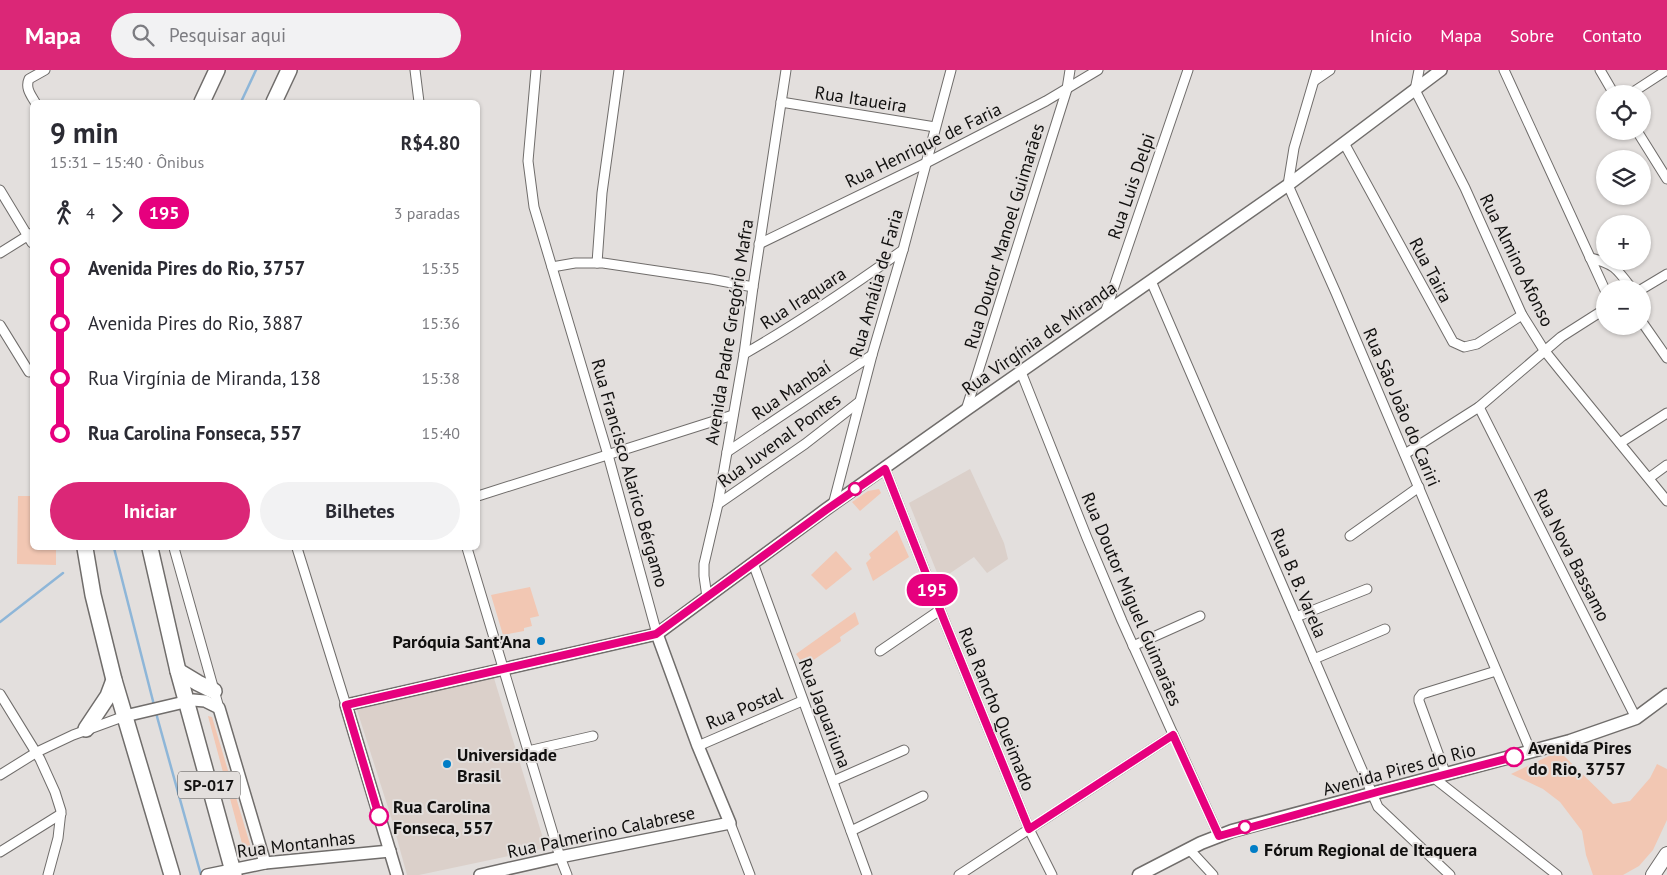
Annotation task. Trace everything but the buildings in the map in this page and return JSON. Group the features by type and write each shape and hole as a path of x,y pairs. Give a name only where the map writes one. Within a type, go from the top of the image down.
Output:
{"highway":[{"path":"203,100 217,70"},
{"path":"275,100 289,70"},
{"path":"85,550 93,595 114,680 131,715 172,875"},
{"name":"SP-017","path":"150,550 178,671 182,702 230,872"},
{"path":"178,671 214,691"},
{"path":"86,729 108,696 114,680"}],"main road":[{"name":"Avenida Pires do Rio","path":"1139,875 1219,836 1570,741 1636,718 1667,695"},
{"path":"1653,875 1667,854"}],"street":[{"path":"34,100 28,89 28,81 45,70"},
{"path":"415,70 418,100"},
{"name":"Rua Francisco Alarico Bérgamo","path":"536,70 528,161 534,207 608,455 656,634 698,746 750,875"},
{"path":"596,263 602,193 619,70"},
{"name":"Avenida Padre Gregório Mafra","path":"707,597 704,564 718,504 744,354 786,70"},
{"name":"Rua Amália de Faria","path":"833,505 872,355 951,70"},
{"name":"Rua Doutor Manoel Guimarães","path":"966,410 1067,89 1070,70"},
{"name":"Rua Henrique de Faria","path":"759,244 926,163 1046,101 1098,70"},
{"name":"Rua Luis Delpi","path":"1105,313 1188,70"},
{"path":"1288,185 1294,148 1317,70"},
{"path":"1314,81 1330,70"},
{"path":"1415,90 1419,70"},
{"name":"Rua Virgínia de Miranda","path":"656,634 966,410 1288,185 1441,70"},
{"path":"1504,70 1600,280"},
{"path":"1600,70 1609,85"},
{"path":"1644,85 1667,70"},
{"name":"Rua Almino Afonso","path":"1415,90 1465,188 1522,315 1544,350 1667,501"},
{"name":"Rua Itaueira","path":"781,102 935,127"},
{"path":"1643,140 1667,179"},
{"name":"Rua Taira","path":"1344,143 1453,342 1464,347 1477,344 1522,315"},
{"name":"Rua São João do Cariri","path":"1288,185 1336,293 1531,752"},
{"path":"0,190 30,235"},
{"path":"0,253 30,238"},
{"name":"Rua Iraquara","path":"744,354 776,336 845,291 902,250"},
{"path":"1590,258 1613,265 1625,280"},
{"path":"552,267 575,263 596,263 711,279 753,287"},
{"path":"1651,284 1667,274"},
{"name":"Rua B. B. Varela","path":"1151,281 1378,807 1450,875"},
{"path":"1404,454 1479,407 1511,381 1544,350 1596,315"},
{"path":"0,325 29,372"},
{"path":"1651,335 1667,358"},
{"name":"Rua Manbaí","path":"727,452 872,355"},
{"name":"Rua Doutor Miguel Guimarães","path":"1021,372 1087,538 1133,646 1219,836"},
{"name":"Rua Juvenal Pontes","path":"718,504 805,444 860,402"},
{"name":"Rua Nova Bassamo","path":"1479,407 1636,718"},
{"path":"1620,443 1667,413"},
{"path":"480,495 733,415"},
{"path":"1649,478 1667,465"},
{"name":"Rua Rancho Queimado","path":"885,469 1029,829 1052,875"},
{"path":"1350,536 1419,487"},
{"path":"177,550 214,691 264,864"},
{"path":"299,550 397,875"},
{"path":"468,550 567,875"},
{"name":"Rua Jaguariuna","path":"753,563 867,875"},
{"path":"1296,617 1367,589"},
{"path":"880,651 940,610"},
{"path":"1133,646 1200,616"},
{"path":"1314,659 1385,629"},
{"path":"346,705 656,634"},
{"path":"1496,671 1422,694 1419,698 1440,777 1557,875"},
{"path":"0,694 36,752 55,792 61,814 58,838 48,875"},
{"path":"0,775 36,752 86,729 131,715 182,702 205,701 220,708"},
{"name":"Rua Postal","path":"698,746 802,701"},
{"path":"959,875 1173,735"},
{"path":"528,751 593,736"},
{"path":"833,781 904,750"},
{"path":"851,831 923,796"},
{"path":"0,852 61,814"},
{"name":"Rua Palmerino Calabrese","path":"480,875 560,856 730,823"},
{"path":"1189,849 1213,875"},
{"name":"Rua Montanhas","path":"207,875 264,864 390,851"}],"shaded area":[{"path":"970,469 1004,543 1008,559 987,573 974,557 940,580 909,503"},
{"path":"879,489 881,493 860,511 852,502 868,491"},
{"path":"18,496 30,496 30,550 56,550 56,565 17,564"},
{"path":"897,530 909,557 873,581 866,563 871,558 869,554"},
{"path":"836,551 852,569 826,590 811,575"},
{"path":"530,587 539,616 530,618 532,626 524,628 524,631 503,635 491,595"},
{"path":"855,612 859,624 840,637 841,641 812,661 810,658 803,664 796,654"},
{"name":"Universidade Brasil","path":"493,675 546,848 419,875 407,875 391,817 357,710"},
{"path":"208,716 212,717 252,851 244,851"},
{"path":"1559,751 1613,804 1630,801 1650,778 1657,764 1667,769 1667,820 1653,850 1639,866 1623,875 1593,875 1586,855 1582,831 1560,802 1543,789 1511,774"}],"waterway":[{"path":"242,100 256,70"},
{"path":"115,550 154,705"},
{"path":"0,622 63,573"},
{"path":"156,713 201,875"}],"bus line":[{"name":"195","path":"379,816 346,705 656,634 885,469 1029,829 1173,735 1219,836 1381,791 1514,757"}],"place":[{"name":"Paróquia Sant'Ana","path":"541,641"},
{"name":"Avenida Pires do Rio, 3757","path":"1514,757"},
{"name":"Universidade Brasil","path":"447,764"},
{"name":"Rua Carolina Fonseca, 557","path":"379,816"},
{"name":"Fórum Regional de Itaquera","path":"1254,849"}]}
